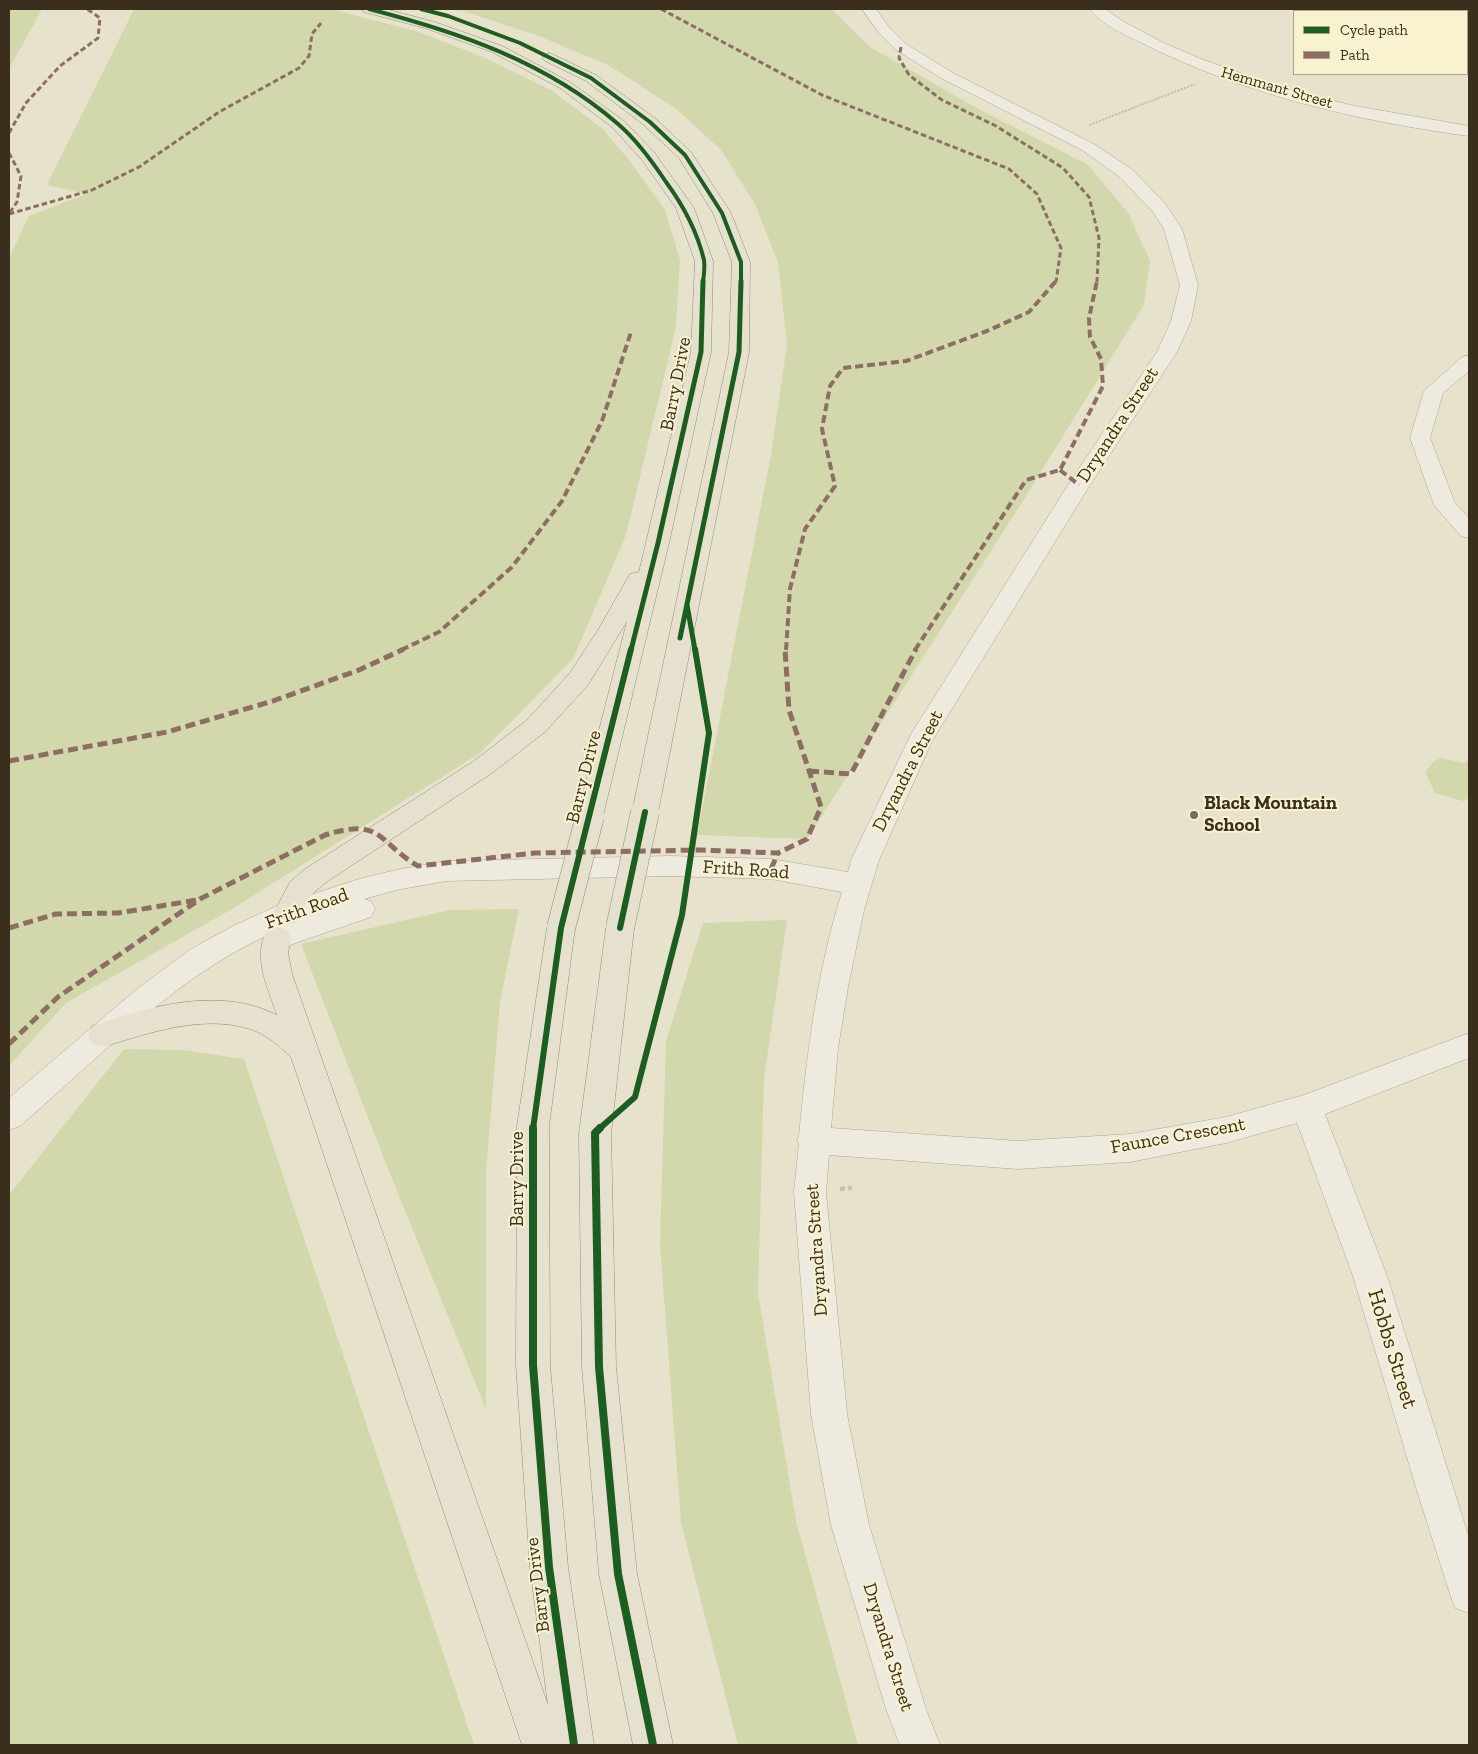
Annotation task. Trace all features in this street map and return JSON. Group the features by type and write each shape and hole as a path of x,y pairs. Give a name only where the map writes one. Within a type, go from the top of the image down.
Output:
{"main road":[{"name":"Barry Drive","path":"369,9 430,25 497,49 565,85 618,124 648,156 685,208 704,261 701,352 658,543 561,928 533,1126 533,1365 549,1567 574,1745"},
{"path":"421,9 448,16 520,43 591,78 650,122 685,155 722,213 741,262 738,352 620,928 595,1133 599,1366 618,1574 653,1745"},
{"path":"542,1745 303,1049 278,974 274,953 282,926 300,889 315,876 483,767 536,726 579,679 597,652 658,543"},
{"path":"103,1034 161,1018 208,1011 225,1012 244,1015 275,1026 303,1049"}],"street":[{"name":"Dryandra Street","path":"869,9 884,30 901,47 948,76 1088,147 1127,174 1160,209 1173,229 1189,285 1181,321 1167,352 1079,485 920,740 875,835 858,884 833,987 823,1048 813,1140 810,1192 828,1414 850,1525 904,1700 920,1745"},
{"name":"Hemmant Street","path":"1097,9 1137,35 1199,65 1285,94 1404,121 1469,131"},
{"path":"1469,361 1434,391 1420,438 1445,505 1469,531"},
{"name":"Frith Road","path":"9,1117 103,1034 212,970 282,926 440,889 543,870 670,866 730,867 771,869 858,884"},
{"name":"Faunce Crescent","path":"813,1140 1018,1155 1130,1148 1226,1130 1307,1107 1469,1045"},
{"name":"Hobbs Street","path":"1307,1107 1370,1276 1434,1491 1469,1594"}],"path":[{"path":"1084,128 1224,73"}],"green space":[{"path":"9,9 42,9 9,69"},
{"path":"134,9 330,9 419,32 483,57 551,90 603,129 629,160 665,210 680,260 676,327 626,535 573,659 480,753 232,909 66,1003 9,1066 9,258 29,216 86,194 47,185"},
{"path":"457,9 831,9 870,47 982,111 1087,164 1129,214 1150,261 1144,305 1021,504 807,839 697,835 771,455 787,345 778,262 755,204 721,150 675,108 608,65 539,36"},
{"path":"1441,758 1463,763 1469,760 1469,798 1463,801 1435,793 1425,772 1434,761"},
{"path":"519,909 500,1002 486,1171 486,1409 388,1169 301,944 450,910"},
{"path":"787,920 764,1078 758,1293 796,1521 858,1745 738,1745 681,1523 660,1244 666,1041 703,923"},
{"path":"124,1049 183,1050 244,1059 474,1745 9,1745 9,1195"}],"marked path":[{"path":"9,133 26,103 60,66 98,38 100,18 87,9"},
{"path":"9,1044 58,997 200,899 325,835 347,828 364,828 379,834 408,860 418,866 535,853 701,850 778,853 807,839 821,807 789,710 785,640 790,589 805,529 835,486 822,429 830,386 843,368 906,361 987,331 1029,312 1056,282 1061,248 1037,194 1009,169 822,95 661,9"},
{"path":"9,214 92,190 139,167 219,112 299,68 311,52 312,34 321,23"},
{"path":"809,771 851,774 918,644 1026,480 1060,470 1103,386 1101,359 1090,337 1089,318 1097,285 1099,238 1089,197 1063,168 996,126 942,100 909,75 899,58 901,47"},
{"path":"9,153 21,176 17,202 9,214"},
{"path":"9,761 167,732 273,701 359,670 439,632 512,567 562,501 602,421 631,332"},
{"path":"1060,470 1079,485"},
{"path":"771,869 778,853"},
{"path":"9,928 56,914 118,913 197,900"}],"cycle path":[{"path":"369,9 430,25 497,49 565,85 618,124 648,156 685,208 704,261 701,352 658,543 561,928 533,1126 533,1365 549,1567 574,1745"},
{"path":"421,9 448,16 520,43 591,78 650,122 685,155 722,213 741,262 739,352 680,638"},
{"path":"653,1745 618,1574 599,1367 595,1133 635,1097 682,915 709,733 687,605"},
{"path":"620,928 645,812"}],"place":[{"name":"Black Mountain School","path":"1194,815"}]}
